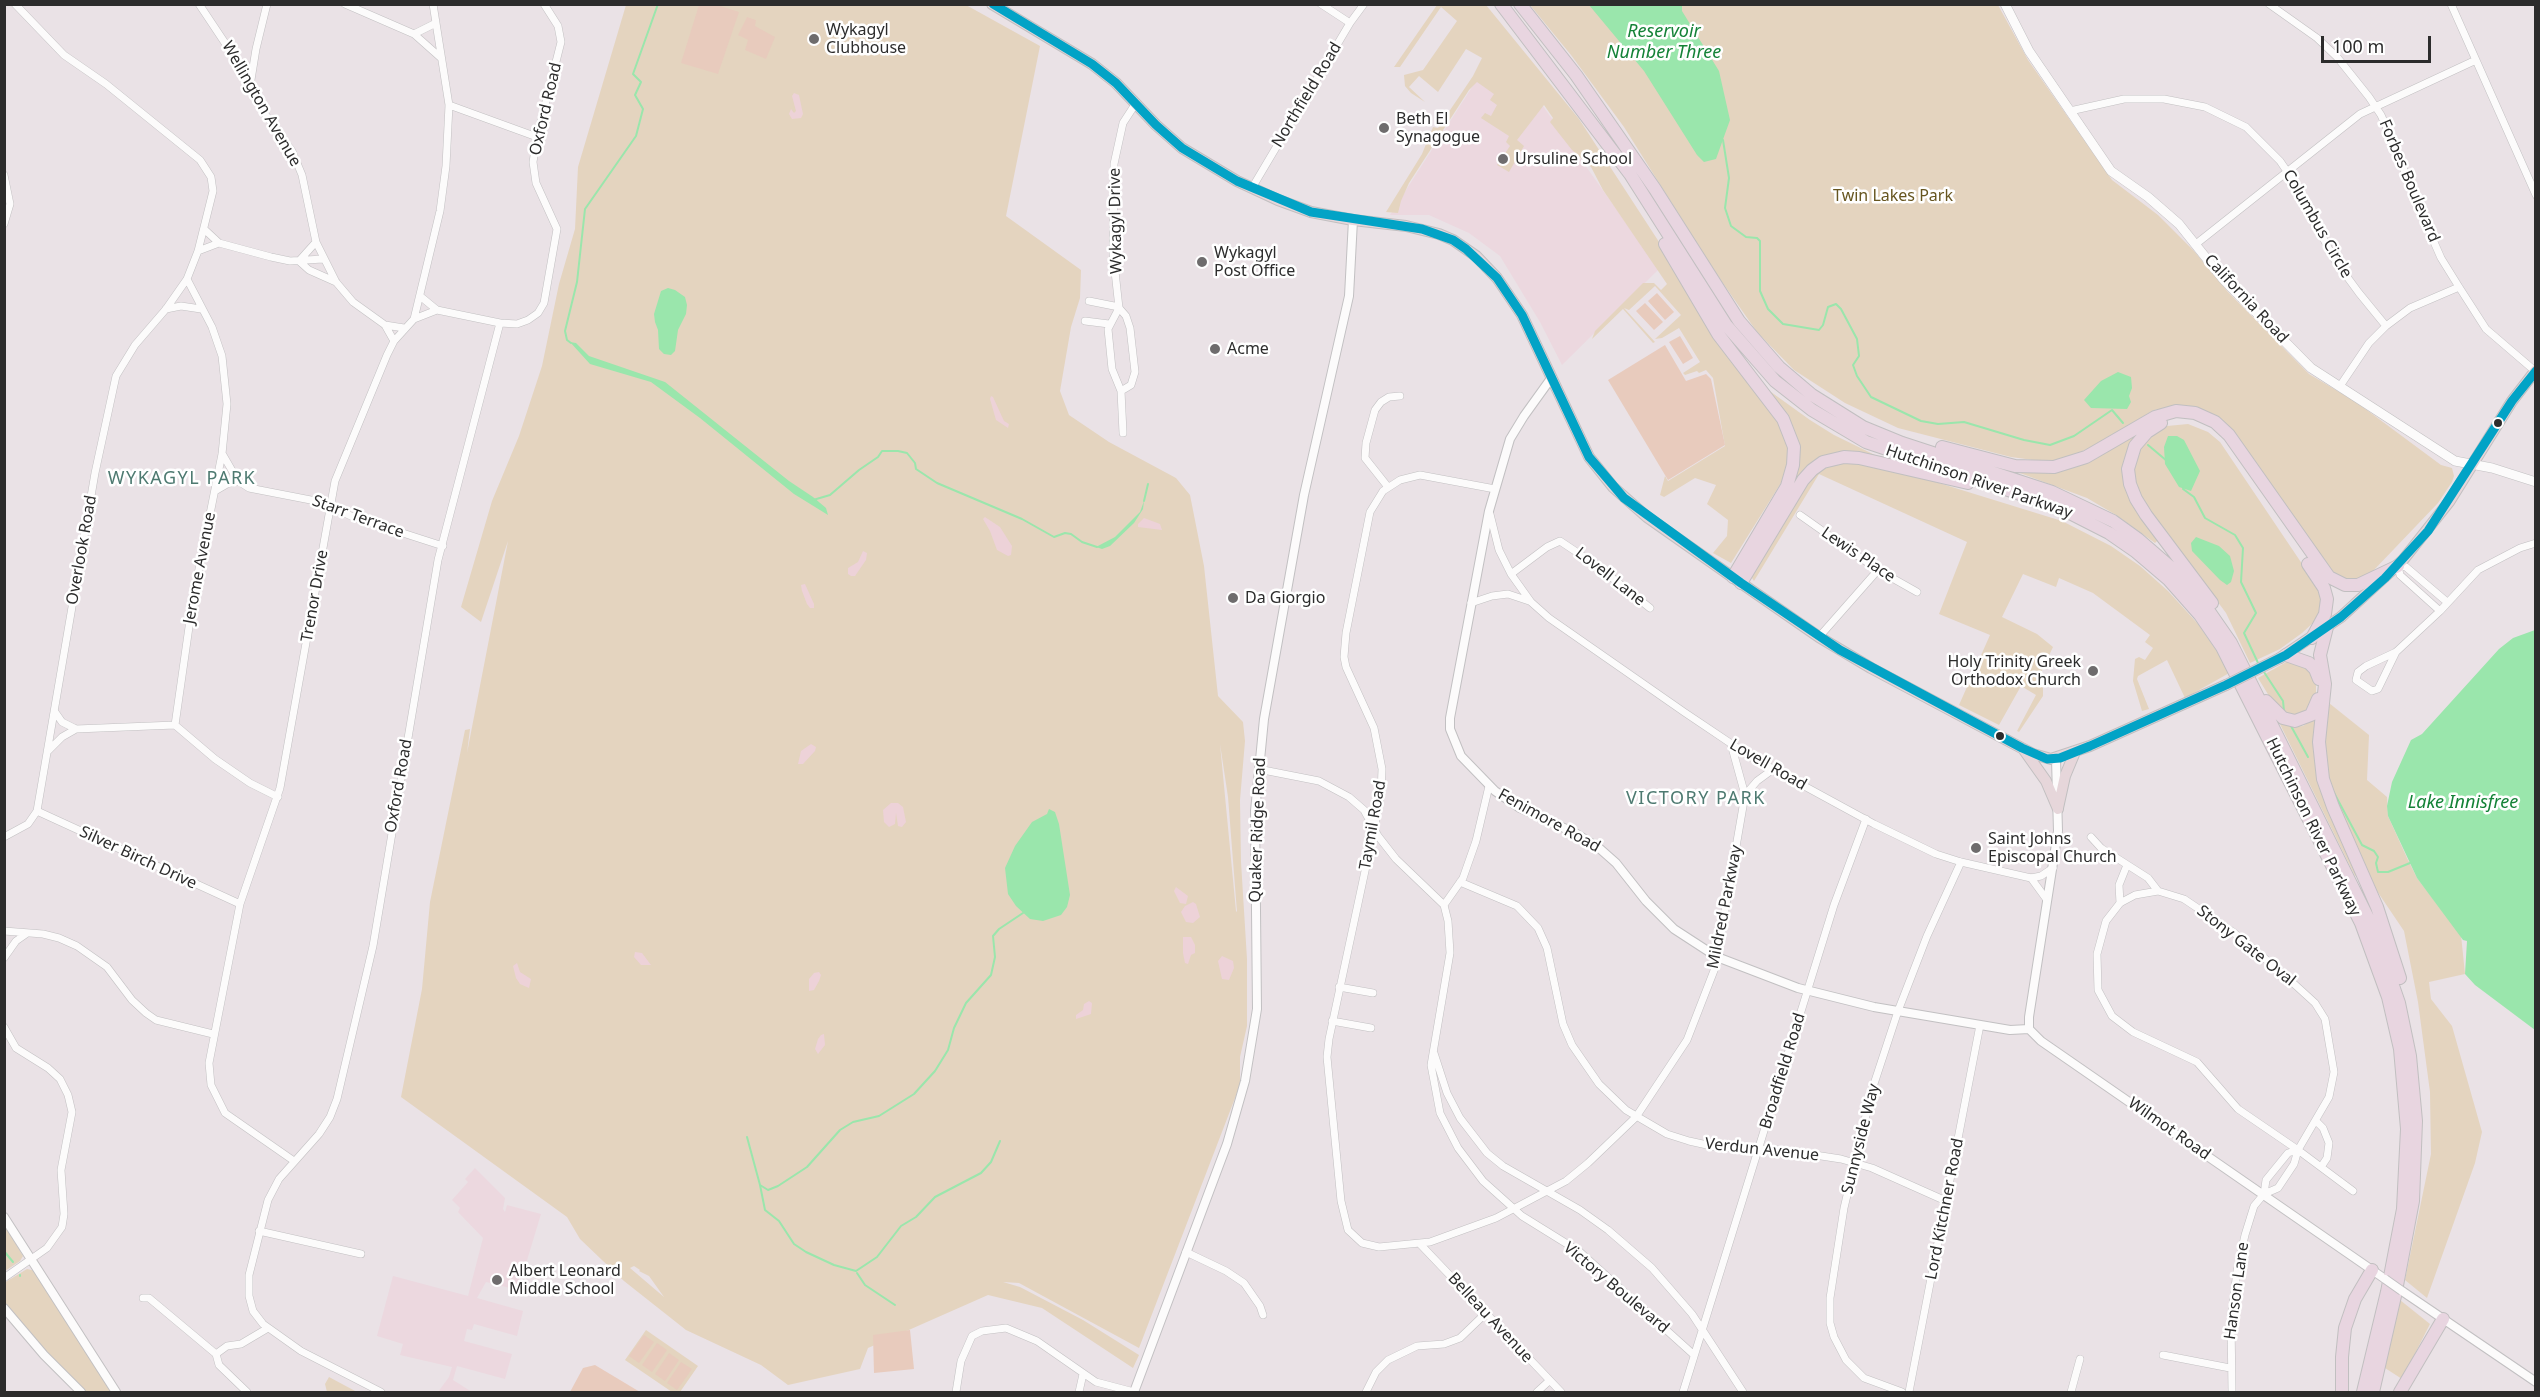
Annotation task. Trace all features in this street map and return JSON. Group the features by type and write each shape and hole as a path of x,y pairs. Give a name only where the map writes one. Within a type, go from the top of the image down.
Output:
{"highway":[{"name":"Hutchinson River Parkway","path":"1501,4 1636,183 1726,325 1753,359 1787,391 1825,418 1866,442 2056,506 2109,533 2159,570 2196,610 2216,637 2235,670 2349,898 2371,948 2388,998 2400,1049 2406,1102 2407,1155 2399,1236 2364,1392"},
{"name":"Hutchinson River Parkway","path":"1520,4 1583,85 1655,189 1730,308 1758,345 1779,367 1812,394 1863,427 1902,443 2052,492 2113,521 2151,550 2186,583 2210,612 2233,647 2373,928 2397,995 2410,1056 2416,1121 2413,1201 2395,1296 2373,1392"},
{"path":"1636,183 1672,256 1711,323 1739,364 1783,419 1792,439 1793,465 1787,486 1737,580"},
{"path":"1863,427 2025,468 2044,468 2079,460 2162,415 2176,411 2195,413 2215,422 2229,435 2329,577 2345,585 2358,585 2398,566"},
{"path":"2233,647 2212,603 2146,515 2130,484 2128,469 2135,447 2147,432 2165,422 2192,420 2210,428 2219,436 2314,573 2326,593 2327,606 2312,638"},
{"path":"1737,580 1803,480 1812,470 1830,460 1844,457 1859,458 1952,481 2010,490"},
{"path":"2327,627 2320,655 2325,684 2319,742 2321,769 2328,797 2370,891 2394,958 2405,1007 2410,1056"},
{"path":"2253,686 2283,718 2295,722 2311,715 2319,696 2317,674 2306,661 2283,656"},
{"path":"2342,1392 2345,1328 2359,1290 2372,1270"},
{"path":"2400,1392 2443,1319"}],"main road":[{"path":"992,4 1092,64 1182,148 1204,163 1252,188 1311,212 1422,229 1453,240 1476,256 1497,278 1522,315 1589,457 1613,487 1647,517 1820,637 1871,668 2039,756 2056,759 2075,752 2226,685 2283,656 2327,627 2365,597 2398,566 2428,531 2512,401 2535,370"},
{"name":"California Road","path":"2005,4 2029,51 2111,171 2167,213 2196,244 2223,279 2311,368 2455,461 2492,468 2535,482"},
{"path":"2022,748 2046,781 2058,809"},
{"path":"2058,809 2065,776 2075,752"}],"street":[{"name":"Overlook Road","path":"15,4 64,55 114,91 200,160 211,177 213,191 198,251 187,279 166,309 135,345 117,376 111,394 95,473 37,811"},
{"name":"Wellington Avenue","path":"199,4 219,32 265,114 292,151 302,175 316,242 336,282 353,302 385,325 394,340"},
{"path":"250,86 267,4"},
{"path":"345,4 414,34 441,58"},
{"path":"414,319 444,189 448,105 433,4"},
{"path":"1321,4 1350,23"},
{"name":"Northfield Road","path":"1252,188 1350,23 1364,4"},
{"name":"Forbes Boulevard","path":"2269,4 2294,20 2337,57 2375,105 2394,144 2441,258 2486,329 2535,370"},
{"path":"2451,4 2535,195"},
{"name":"Oxford Road","path":"420,296 437,310 500,323 517,324 538,313 544,303 551,274 557,229 536,183 533,162 561,42 558,26 547,6"},
{"path":"414,34 436,23"},
{"path":"2196,244 2360,114 2375,105 2476,60"},
{"name":"Columbus Circle","path":"2070,111 2124,99 2164,99 2205,107 2246,127 2268,147 2287,172 2334,259 2386,326"},
{"name":"Wykagyl Drive","path":"1121,391 1131,385 1135,372 1130,328 1126,316 1119,308 1113,253 1114,164 1123,123 1136,103"},
{"path":"448,105 537,137"},
{"path":"4,175 10,204 4,224"},
{"name":"Quaker Ridge Road","path":"1134,1392 1233,1124 1245,1081 1254,1033 1258,986 1256,812 1258,769 1278,634 1304,495 1349,296 1353,220"},
{"path":"204,229 219,243 271,257 299,261 323,259"},
{"path":"299,261 316,242"},
{"path":"198,251 219,243"},
{"path":"299,261 309,270 336,282"},
{"name":"Jerome Avenue","path":"175,725 193,599 222,454 227,404 226,372 212,327 187,279"},
{"path":"2340,386 2369,343 2386,326 2410,308 2459,287"},
{"path":"1089,301 1119,308 1109,324 1112,369 1121,391 1123,433"},
{"path":"166,309 182,306 201,309"},
{"path":"414,319 437,310"},
{"name":"Trenor Drive","path":"294,1161 225,1113 217,1100 208,1073 213,1034 240,904 278,797 335,481 394,340 414,319"},
{"path":"1085,321 1109,324"},
{"name":"Oxford Road","path":"268,1329 253,1311 249,1296 249,1275 259,1231 268,1200 279,1179 319,1134 330,1117 337,1099 373,946 438,560 500,323"},
{"name":"Wellington Avenue","path":"385,325 404,327"},
{"name":"Lovell Road","path":"1552,377 1510,439 1489,511 1499,550 1511,574 1531,602 1549,618 1772,770 1936,854 2031,878"},
{"path":"1400,396 1381,402 1375,410 1366,443 1365,458 1388,487 1405,478 1420,475 1495,489"},
{"path":"215,491 238,481 222,454"},
{"name":"Starr Terrace","path":"238,481 249,488 302,497 352,517 443,546"},
{"name":"Taymil Road","path":"1362,1243 1348,1230 1341,1201 1328,1076 1329,1039 1374,829 1382,781 1380,753 1371,719 1349,677 1344,651 1370,512 1378,497 1388,487"},
{"name":"Fenimore Road","path":"1489,511 1454,696 1450,729 1461,756 1489,786 1520,808 1575,833 1599,848 1622,870 1660,917 1688,940 1717,957 1807,991 1898,1011 2013,1030 2029,1029"},
{"name":"Lewis Place","path":"1800,515 1878,570 1917,592"},
{"name":"Lovell Lane","path":"1511,574 1547,547 1560,541 1596,565 1650,608"},
{"path":"2396,652 2378,689 2372,691 2356,680 2358,672 2366,666 2396,652 2440,611 2478,570 2520,548 2535,543"},
{"path":"2440,611 2400,574 2398,566 2406,567 2447,602"},
{"path":"1820,637 1878,570"},
{"path":"2419,592 2426,584"},
{"name":"Lovell Road","path":"1471,603 1492,596 1508,594 1531,602"},
{"path":"54,712 62,722 76,729"},
{"path":"48,752 62,737 76,729 175,725 215,759 250,783 278,797"},
{"name":"Mildred Parkway","path":"1362,1243 1379,1247 1420,1244 1467,1230 1513,1209 1566,1181 1636,1117 1687,1040 1710,984 1717,957 1745,795 1731,744"},
{"path":"2029,1029 2058,831 2056,759"},
{"path":"1258,769 1329,785 1355,802 1396,859 1444,905 1460,882 1476,841 1489,786"},
{"path":"1745,795 1757,781 1772,770"},
{"path":"4,837 28,824 37,811"},
{"name":"Silver Birch Drive","path":"37,811 240,904"},
{"name":"Broadfield Road","path":"1683,1392 1834,904 1866,819"},
{"path":"2091,837 2101,848 2148,879 2158,891"},
{"name":"Sunnyside Way","path":"1902,1392 1876,1384 1856,1370 1840,1350 1830,1323 1832,1287 1854,1162 1872,1090 1898,1011 1927,936 1961,862"},
{"path":"2120,903 2120,885 2127,865"},
{"path":"2048,901 2031,878 2041,876 2053,868"},
{"name":"Verdun Avenue","path":"1460,882 1517,906 1538,928 1547,948 1563,1024 1572,1045 1599,1084 1636,1117 1667,1134 1716,1147 1807,1152 1854,1162 1946,1201"},
{"path":"2158,891 2134,895 2120,903 2106,921 2097,954 2098,990 2112,1016 2133,1032 2197,1062 2238,1109 2353,1191"},
{"name":"Stony Gate Oval","path":"2158,891 2184,899 2233,932 2308,996 2321,1012 2328,1029 2334,1072 2329,1096 2298,1150 2294,1164 2278,1188 2264,1194"},
{"name":"Victory Boulevard","path":"1444,905 1448,921 1450,953 1431,1065 1436,1096 1448,1131 1483,1181 1513,1209 1580,1252 1694,1355"},
{"path":"4,931 59,938 99,960 120,982 132,1000 156,1020 213,1034"},
{"path":"4,958 16,941 27,934"},
{"path":"1339,987 1372,993"},
{"path":"1332,1021 1371,1028"},
{"name":"Lord Kitchner Road","path":"1909,1392 1980,1025"},
{"path":"4,1027 16,1048 48,1068 60,1079 66,1089 71,1107 70,1125 61,1170 63,1223 55,1240 32,1260 4,1278"},
{"name":"Wilmot Road","path":"2029,1029 2041,1041 2535,1382"},
{"name":"Victory Boulevard","path":"1433,1047 1447,1094 1487,1153 1503,1166 1590,1217 1628,1246 1675,1294 1703,1329 1743,1392"},
{"path":"2316,1121 2323,1128 2329,1143 2327,1158 2321,1167"},
{"name":"Stony Gate Oval","path":"2264,1194 2266,1180 2273,1170 2288,1153 2298,1150"},
{"name":"Hanson Lane","path":"2232,1392 2231,1320 2240,1253 2251,1214 2264,1194"},
{"path":"4,1217 116,1392"},
{"path":"259,1231 361,1254"},
{"name":"Belleau Avenue","path":"1420,1244 1561,1392"},
{"path":"1186,1252 1226,1270 1244,1282 1260,1306 1263,1315"},
{"path":"143,1298 148,1298 216,1354 219,1365 247,1392"},
{"path":"4,1308 44,1355 81,1392"},
{"path":"1366,1392 1376,1372 1388,1360 1417,1346 1444,1344 1460,1338 1486,1313"},
{"path":"216,1354 227,1346 241,1344 268,1329 301,1351 381,1392"},
{"path":"956,1392 961,1361 972,1336 996,1329 1013,1330 1037,1341 1096,1382 1134,1392"},
{"path":"2163,1356 2230,1368"},
{"path":"2071,1392 2080,1359"},
{"path":"1079,1392 1083,1374"},
{"path":"1537,1392 1549,1381"}],"shaded area":[{"path":"699,5 717,5 739,12 718,74 681,63"},
{"path":"747,17 756,20 755,26 775,37 766,59 745,50 748,40 738,35"},
{"name":"Ursuline School","path":"1501,42 1540,102 1659,269 1562,365 1540,322 1500,256 1469,233 1429,215 1390,215"},
{"path":"1657,293 1674,312 1665,320 1648,301"},
{"path":"1645,303 1663,322 1654,330 1636,311"},
{"path":"1680,336 1693,358 1683,364 1669,342"},
{"path":"1665,345 1686,381 1706,374 1711,379 1725,445 1668,480 1608,380"},
{"name":"Albert Leonard Middle School","path":"475,1168 505,1198 503,1209 505,1212 507,1205 541,1214 525,1267 529,1269 527,1276 522,1275 518,1290 486,1282 477,1298 523,1311 517,1336 474,1324 472,1330 467,1329 464,1341 512,1354 505,1379 457,1366 453,1380 472,1392 438,1392 449,1377 452,1367 400,1355 403,1344 377,1336 393,1276 468,1296 483,1238 458,1212 460,1208 452,1200 468,1182 465,1179"},
{"path":"910,1330 914,1369 874,1373 873,1335"},
{"path":"644,1335 654,1342 639,1363 629,1356"},
{"path":"657,1343 667,1350 652,1372 642,1365"},
{"path":"669,1353 679,1360 665,1381 655,1374"},
{"path":"681,1362 692,1369 677,1390 667,1383"},
{"path":"595,1365 640,1392 570,1392 583,1368"}],"green space":[{"path":"626,5 966,5 1040,46 1006,216 1081,270 1080,298 1071,327 1060,391 1069,415 1109,442 1176,478 1190,495 1204,566 1218,696 1243,722 1245,741 1240,800 1247,959 1247,1026 1240,1057 1240,1085 1139,1348 1019,1283 1003,1282 1020,1287 1083,1320 1139,1355 1133,1368 1042,1308 988,1295 868,1348 860,1369 788,1385 761,1365 686,1330 624,1281 580,1239 567,1217 401,1097 422,989 430,902 465,730 470,729 467,753 508,541 481,622 461,607 492,501 519,436 542,366 559,284 575,229 578,167","holes":["1220,744 1228,797 1237,912 1236,911","634,1266 649,1276 664,1297 630,1268"]},
{"path":"1437,5 1486,5 1579,119 1661,245 1719,346 1779,423 1787,440 1788,457 1784,478 1731,563 1713,553 1727,536 1728,520 1707,504 1716,485 1695,478 1664,497 1660,495 1665,476 1668,481 1725,446 1713,378 1706,370 1685,375 1683,373 1700,362 1679,328 1662,338 1655,339 1681,315 1655,286 1629,310 1624,308 1655,342 1653,343 1623,309 1592,339 1595,331 1643,283 1654,283 1661,290 1667,284 1603,190 1591,167 1572,150 1550,122 1553,118 1544,105 1517,140 1524,146 1509,172 1497,165 1510,146 1506,142 1509,136 1481,118 1485,113 1491,116 1497,105 1490,100 1494,94 1477,82 1469,90 1409,183 1398,213 1386,212 1422,154 1433,127 1438,128 1473,76 1482,58 1466,49 1438,92 1419,76 1409,87 1425,102 1405,86 1404,75 1423,70 1457,21 1441,7 1400,67 1394,67"},
{"name":"Twin Lakes Park","path":"1530,5 1998,5 2028,60 2112,180 2158,215 2194,251 2228,292 2309,374 2356,402 2441,465 2452,468 2454,476 2452,482 2438,503 2373,571 2363,578 2345,579 2332,573 2231,429 2213,414 2183,405 2154,410 2091,447 2063,460 2041,461 2011,457 1898,428 1845,403 1794,370 1757,332 1713,269 1624,127 1571,55"},
{"path":"1771,392 1834,435 1877,458 1828,456 1787,499 1796,437 1791,422 1770,394"},
{"path":"2188,424 2208,432 2220,442 2319,589 2322,599 2320,612 2315,621 2302,633 2280,649 2250,663 2226,613 2145,504 2137,488 2135,462 2140,449 2150,435 2167,426"},
{"path":"2140,430 2126,459 2158,540 2155,543 2116,515 2087,498 2020,473 2020,470 2040,473"},
{"path":"1840,461 1862,463 1926,479 2062,521 2111,546 2140,566 2168,591 2198,624 2231,672 2185,698 2167,660 2138,676 2137,679 2149,709 2142,711 2133,681 2135,659 2139,657 2145,660 2153,648 2145,642 2150,635 2093,593 2059,578 2056,587 2023,574 2002,617 2037,634 2053,647 2036,683 2043,688 2043,696 2019,732 2017,731 2036,695 2021,686 1999,725 1959,705 1990,635 1939,614 1967,542 1819,474 1754,581 1752,578 1752,573 1804,488 1815,474 1826,466"},
{"path":"2288,661 2310,669 2316,681 2316,696 2311,709 2291,718 2274,704 2258,678"},
{"path":"2329,703 2369,735 2367,780 2387,797 2388,816 2417,878 2461,935 2465,974 2429,982 2431,999 2452,1026 2482,1132 2475,1163 2427,1298 2405,1280 2431,1154 2430,1092 2418,1002 2404,931 2377,891 2326,779 2324,754"},
{"path":"2318,710 2314,753 2358,875 2355,876 2277,718 2294,727 2303,726 2312,720"},
{"path":"4,1224 23,1256 20,1261 5,1271"},
{"path":"27,1269 36,1271 112,1392 86,1392 42,1350 5,1304 4,1283"},
{"path":"2400,1300 2430,1324 2402,1379 2385,1368"},
{"path":"646,1330 698,1366 680,1392 672,1392 625,1360"},
{"path":"329,1377 357,1392 327,1392 325,1384"}],"sand":[{"path":"794,93 799,95 803,114 801,118 792,119 789,114 791,109 794,113 796,111 792,96"},
{"path":"991,396 1004,421 1009,424 1008,428 996,420"},
{"path":"985,517 1000,527 1012,546 1011,555 1008,556 997,550 983,519"},
{"path":"1144,518 1160,524 1162,530 1138,527"},
{"path":"863,551 867,553 866,560 855,576 851,576 848,574 848,568 858,562"},
{"path":"805,584 814,608 810,608 807,604 802,591 801,585"},
{"path":"811,744 816,747 815,751 803,764 798,764 801,751"},
{"path":"891,803 898,803 903,807 906,822 902,827 898,826 896,813 895,824 889,827 884,822 883,810"},
{"path":"1176,887 1188,896 1186,904 1180,903 1174,891"},
{"path":"1193,902 1196,904 1200,917 1193,923 1186,922 1181,912 1185,906"},
{"path":"1183,937 1191,937 1195,945 1195,953 1191,955 1188,964 1185,963 1183,953"},
{"path":"635,952 642,953 651,965 641,965 634,957"},
{"path":"1222,956 1233,961 1234,968 1229,980 1222,979 1218,961"},
{"path":"517,963 520,972 531,979 529,988 520,984 516,978 513,966"},
{"path":"819,972 821,975 819,981 814,990 809,991 809,979 814,973"},
{"path":"1089,1001 1092,1003 1091,1014 1076,1019 1076,1015"},
{"path":"824,1034 825,1045 818,1054 815,1049 818,1039"}],"water":[{"name":"Reservoir Number Three","path":"1589,5 1682,5 1682,11 1719,71 1730,120 1716,159 1704,162 1697,155 1644,71"},
{"path":"668,288 685,297 687,305 686,314 678,330 675,351 671,355 664,354 659,349 654,314 661,291"},
{"path":"570,342 576,343 589,356 665,382 789,481 813,497 826,508 828,515 794,494 700,418 651,382 590,364"},
{"path":"2118,372 2131,377 2132,388 2129,396 2131,402 2127,409 2091,408 2084,400 2101,381"},
{"path":"2168,436 2177,436 2184,440 2200,471 2191,491 2179,487 2165,464 2164,447"},
{"path":"1144,501 1143,509 1134,523 1110,546 1102,549 1096,547 1115,537 1140,512"},
{"path":"2196,537 2219,546 2230,556 2234,571 2231,582 2227,585 2192,551 2191,543"},
{"name":"Lake Innisfree","path":"2535,630 2535,1030 2475,985 2465,974 2467,941 2463,940 2417,878 2388,816 2387,806 2392,782 2411,740 2422,734 2499,649 2513,638"},
{"path":"1049,809 1055,812 1059,824 1070,895 1067,907 1061,915 1043,921 1030,919 1016,906 1008,894 1005,868 1015,846 1032,822 1047,814"}],"waterway":[{"path":"571,343 567,340 565,331 577,282 585,209 636,136 643,109 635,95 641,82 633,74 658,4"},
{"path":"1723,140 1729,178 1725,208 1731,226 1746,237 1757,238 1760,241 1760,291 1768,309 1783,324 1819,330 1823,325 1828,307 1836,304 1857,339 1859,356 1853,365 1857,376 1871,397 1921,421 1938,424 1964,422 2024,440 2050,445 2074,436 2112,410 2123,423"},
{"path":"2148,445 2167,461"},
{"path":"813,500 830,495 878,457 882,451 898,451 907,453 915,463 916,469 937,483 1022,519 1054,537 1065,533 1071,534 1082,542 1097,547"},
{"path":"1144,501 1148,484"},
{"path":"2184,487 2183,489 2194,497 2205,518 2235,535 2243,548 2241,582 2256,613 2244,633 2259,665"},
{"path":"2262,669 2283,701 2284,711"},
{"path":"2291,726 2308,757"},
{"path":"2333,791 2362,845 2374,851 2378,857 2376,863 2378,872 2388,872 2410,863"},
{"path":"747,1137 760,1185 768,1190 807,1167 840,1130 853,1122 879,1116 914,1094 935,1071 948,1050 954,1028 966,1003 991,975 995,957 993,936 999,929 1023,913"},
{"path":"760,1185 765,1210 779,1221 794,1244 834,1265 856,1271 877,1257 901,1226 916,1217 935,1197 981,1173 991,1162 1000,1141"},
{"path":"4,1251 13,1262"},
{"path":"857,1273 865,1285 895,1305"}],"transit line":[{"path":"993,4 1092,64 1116,83 1156,125 1182,148 1237,181 1311,212 1422,229 1453,240 1466,249 1497,278 1522,315 1589,457 1624,498 1741,583 1840,650 2022,748 2047,759 2060,758 2090,746 2226,685 2286,655 2341,617 2385,578 2428,531 2512,401 2536,371"}],"place":[{"name":"Wykagyl Clubhouse","path":"814,39"},
{"name":"Beth El Synagogue","path":"1384,128"},
{"name":"Ursuline School","path":"1503,159"},
{"name":"Wykagyl Post Office","path":"1202,262"},
{"name":"Acme","path":"1215,349"},
{"name":"Da Giorgio","path":"1233,598"},
{"name":"Holy Trinity Greek Orthodox Church","path":"2093,671"},
{"name":"Saint Johns Episcopal Church","path":"1976,848"},
{"name":"Albert Leonard Middle School","path":"497,1280"}],"district":[{"name":"WYKAGYL PARK","path":"182,479"},
{"name":"VICTORY PARK","path":"1696,799"}]}
